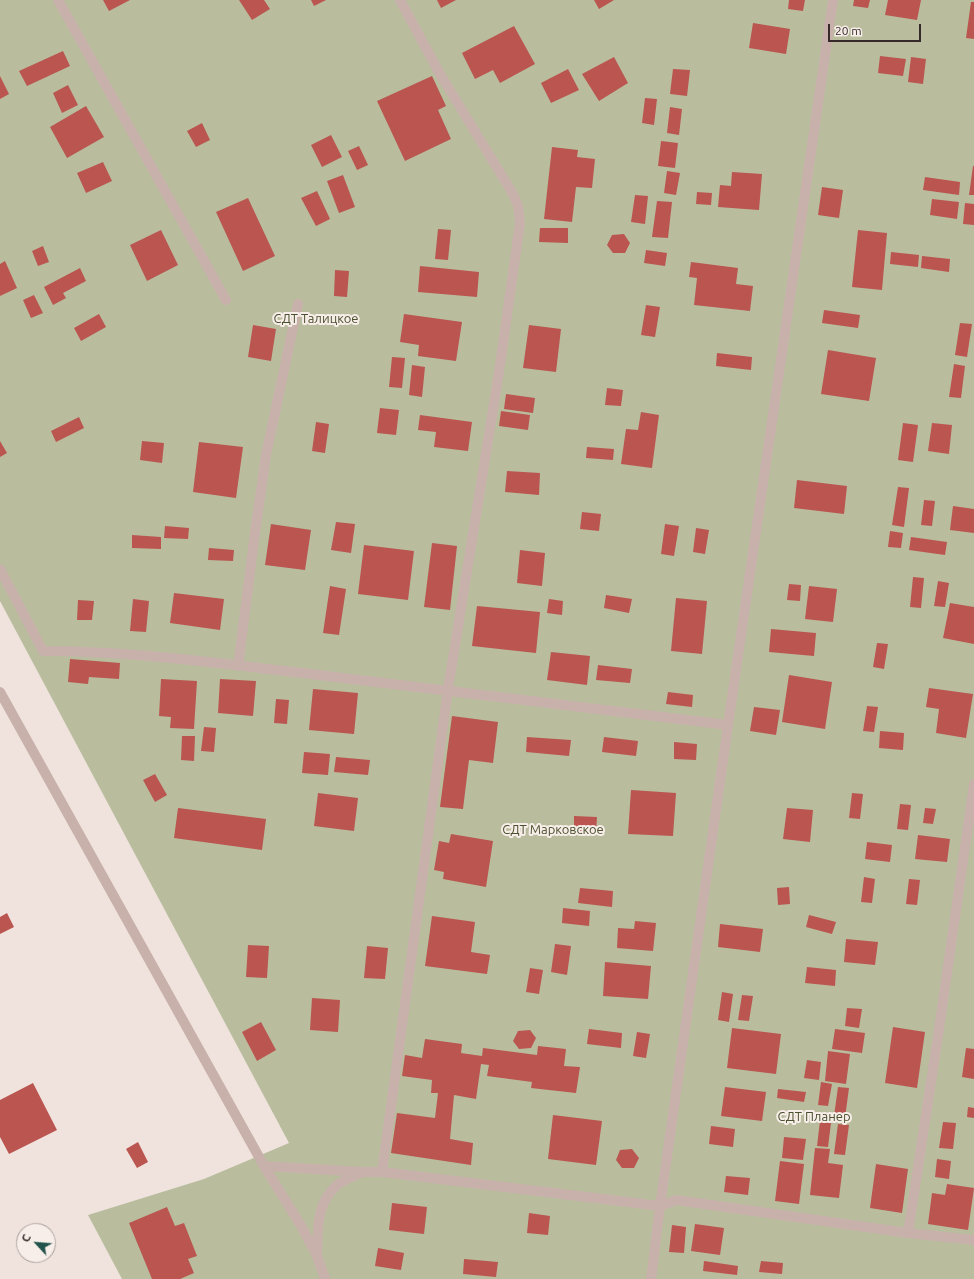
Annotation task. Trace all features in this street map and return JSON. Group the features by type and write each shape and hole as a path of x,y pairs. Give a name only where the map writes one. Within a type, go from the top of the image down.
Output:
{"street":[{"path":"58,0 226,300"},
{"path":"382,1172 448,689 499,372 520,223 518,206 513,194 440,74 400,0"},
{"path":"651,1279 728,725 833,0"},
{"path":"238,666 254,533 266,455 298,304"},
{"path":"0,569 43,651 74,651 140,655 448,689 728,725"},
{"path":"0,692 264,1166 300,1224 317,1256 325,1279"},
{"path":"908,1233 974,784"},
{"path":"264,1166 382,1172 660,1206 676,1200 908,1233 974,1240"},
{"path":"317,1256 318,1221 324,1201 338,1185 362,1172"}],"green space":[{"path":"0,0 974,0 974,1279 122,1279 88,1215 204,1179 289,1143 0,601"}],"building":[{"path":"103,0 130,0 109,11"},
{"path":"239,0 264,0 270,9 252,20"},
{"path":"311,0 326,0 314,6"},
{"path":"437,0 456,0 441,8"},
{"path":"594,0 614,0 599,9"},
{"path":"789,0 805,0 803,11 788,9"},
{"path":"854,0 870,0 868,8 853,6"},
{"path":"888,0 921,0 917,20 885,15"},
{"path":"971,2 974,2 974,39 966,38"},
{"path":"753,23 790,29 786,54 749,48"},
{"path":"514,26 535,64 500,83 493,70 475,79 462,53"},
{"path":"63,51 70,66 27,86 19,71"},
{"path":"880,56 906,59 903,76 878,73"},
{"path":"614,57 628,83 599,101 582,74"},
{"path":"911,57 926,59 923,84 908,82"},
{"path":"568,69 579,90 551,103 541,83"},
{"path":"673,69 690,70 687,96 670,94"},
{"path":"0,76 9,94 0,99"},
{"path":"432,76 446,106 438,110 451,139 405,161 377,101"},
{"path":"68,85 78,105 62,113 53,93"},
{"path":"645,98 657,99 654,125 642,123"},
{"path":"86,106 104,137 67,158 50,127"},
{"path":"670,107 682,109 679,135 667,133"},
{"path":"202,123 210,140 196,147 187,131"},
{"path":"331,135 342,157 322,167 311,145"},
{"path":"661,141 678,143 675,168 658,166"},
{"path":"359,146 368,165 357,170 348,151"},
{"path":"552,147 578,150 577,157 595,159 592,188 576,187 572,222 544,219"},
{"path":"103,162 112,181 86,193 77,173"},
{"path":"973,166 974,195 969,195"},
{"path":"667,171 680,173 676,195 664,193"},
{"path":"732,172 762,174 759,210 718,207 720,185 731,186"},
{"path":"343,175 355,207 339,213 327,181"},
{"path":"925,177 960,182 959,195 923,190"},
{"path":"822,187 843,190 839,218 818,215"},
{"path":"317,191 330,219 316,226 301,198"},
{"path":"697,192 712,193 711,205 696,204"},
{"path":"635,195 648,196 645,224 631,222"},
{"path":"248,198 275,256 243,271 216,212"},
{"path":"932,199 959,202 957,219 930,215"},
{"path":"657,201 672,202 668,238 652,237"},
{"path":"965,203 974,204 974,225 963,224"},
{"path":"540,228 568,228 568,243 539,242"},
{"path":"438,229 451,230 448,260 435,259"},
{"path":"161,230 178,265 147,281 130,245"},
{"path":"858,230 887,233 882,290 852,287"},
{"path":"624,234 630,243 625,253 613,253 607,245 612,235"},
{"path":"43,246 49,262 38,266 32,251"},
{"path":"646,250 667,253 665,266 644,263"},
{"path":"891,252 919,255 918,267 890,264"},
{"path":"922,256 950,259 949,272 921,268"},
{"path":"5,261 17,288 0,296 0,264"},
{"path":"691,262 738,268 736,284 753,286 750,311 694,305 697,278 689,277"},
{"path":"420,266 479,272 477,297 418,292"},
{"path":"80,268 86,281 63,293 66,298 53,305 44,287"},
{"path":"335,270 349,271 347,297 334,296"},
{"path":"34,295 43,313 31,318 23,300"},
{"path":"646,305 660,307 655,337 641,335"},
{"path":"824,310 860,315 858,328 822,323"},
{"path":"99,314 106,327 81,341 74,328"},
{"path":"404,314 462,322 456,361 418,356 419,345 400,342"},
{"path":"960,323 972,324 967,357 955,355"},
{"path":"253,325 276,329 271,361 248,357"},
{"path":"529,325 561,329 556,372 523,368"},
{"path":"828,350 876,358 869,401 821,394"},
{"path":"717,353 752,357 751,370 716,366"},
{"path":"392,357 405,358 402,388 389,387"},
{"path":"954,364 965,366 961,398 949,397"},
{"path":"412,365 425,367 422,397 409,395"},
{"path":"607,388 623,390 621,406 605,405"},
{"path":"506,394 535,398 533,413 504,409"},
{"path":"380,408 399,410 396,435 377,433"},
{"path":"501,411 530,415 528,430 499,426"},
{"path":"641,412 659,415 652,468 621,464 626,429 638,430"},
{"path":"420,415 472,422 468,451 434,447 436,432 418,430"},
{"path":"79,417 84,428 56,442 51,431"},
{"path":"316,422 329,424 325,453 312,451"},
{"path":"903,423 918,425 913,462 898,460"},
{"path":"932,423 952,425 949,454 928,451"},
{"path":"0,441 7,453 0,457"},
{"path":"142,441 164,443 162,463 140,460"},
{"path":"199,442 243,447 236,498 193,492"},
{"path":"587,447 614,449 613,460 586,458"},
{"path":"507,471 540,473 539,495 505,492"},
{"path":"797,480 847,486 844,514 794,508"},
{"path":"898,487 909,488 904,527 892,525"},
{"path":"924,500 935,501 932,526 921,525"},
{"path":"953,506 974,509 974,533 950,530"},
{"path":"582,512 601,514 599,531 580,529"},
{"path":"336,522 355,524 351,553 331,550"},
{"path":"271,524 311,530 305,570 265,565"},
{"path":"665,524 679,526 674,556 661,554"},
{"path":"165,526 189,528 188,539 164,538"},
{"path":"696,528 709,530 705,554 693,552"},
{"path":"890,531 903,533 901,548 888,547"},
{"path":"132,535 161,537 161,549 132,548"},
{"path":"911,537 947,542 945,555 909,550"},
{"path":"432,543 457,546 450,610 424,607"},
{"path":"364,545 414,551 408,600 358,594"},
{"path":"209,548 234,550 233,561 208,560"},
{"path":"520,550 545,553 542,586 517,583"},
{"path":"913,577 924,578 921,608 910,607"},
{"path":"938,581 949,583 945,607 934,606"},
{"path":"789,584 801,585 800,601 787,600"},
{"path":"330,586 346,589 339,635 323,633"},
{"path":"809,586 837,589 833,622 805,619"},
{"path":"174,593 224,599 220,630 170,623"},
{"path":"606,595 632,599 629,613 604,608"},
{"path":"676,598 707,601 702,654 671,651"},
{"path":"133,599 149,601 146,632 130,631"},
{"path":"549,599 563,601 562,615 547,613"},
{"path":"78,600 94,601 92,620 77,620"},
{"path":"950,603 974,607 974,644 943,638"},
{"path":"477,606 540,612 536,653 472,646"},
{"path":"771,629 816,633 814,656 769,652"},
{"path":"877,643 888,644 884,669 873,667"},
{"path":"551,652 590,656 587,685 547,680"},
{"path":"70,659 120,663 119,679 89,677 88,684 68,682"},
{"path":"598,665 632,669 630,683 596,680"},
{"path":"789,675 832,682 825,729 782,722"},
{"path":"161,679 197,681 194,729 170,728 171,717 159,716"},
{"path":"220,679 256,681 253,716 218,713"},
{"path":"929,688 973,694 966,738 936,733 939,709 926,707"},
{"path":"313,689 358,693 354,734 309,730"},
{"path":"668,692 693,695 692,707 666,704"},
{"path":"276,699 289,700 287,724 274,723"},
{"path":"867,706 878,707 874,732 863,731"},
{"path":"754,707 780,710 776,735 750,731"},
{"path":"452,716 498,722 493,763 469,760 463,809 440,807"},
{"path":"204,727 216,728 214,752 201,751"},
{"path":"880,731 904,733 903,750 879,748"},
{"path":"182,736 195,736 194,761 181,760"},
{"path":"527,737 571,740 569,756 526,752"},
{"path":"604,737 638,741 636,756 602,752"},
{"path":"674,742 697,744 696,760 674,759"},
{"path":"304,752 330,754 328,775 302,773"},
{"path":"336,757 370,760 368,775 334,772"},
{"path":"155,774 167,795 155,802 143,780"},
{"path":"631,790 676,793 673,836 628,834"},
{"path":"318,793 358,798 354,831 314,826"},
{"path":"852,793 863,794 860,819 849,818"},
{"path":"900,804 911,805 908,830 897,829"},
{"path":"178,808 266,819 262,850 174,838"},
{"path":"787,808 813,810 810,842 783,839"},
{"path":"925,808 936,809 933,824 923,823"},
{"path":"574,816 597,817 596,833 574,832"},
{"path":"451,834 493,841 486,887 443,879 444,872 434,870 439,841 449,843"},
{"path":"918,835 950,839 947,862 915,859"},
{"path":"867,842 892,845 890,862 865,859"},
{"path":"864,877 875,879 872,903 861,902"},
{"path":"909,879 920,880 917,905 906,904"},
{"path":"789,887 790,904 778,905 777,888"},
{"path":"580,888 613,891 612,907 578,903"},
{"path":"563,908 590,911 589,926 562,923"},
{"path":"7,913 14,927 0,934 0,917"},
{"path":"809,915 836,922 832,934 806,927"},
{"path":"432,916 475,922 471,952 490,955 487,974 425,966"},
{"path":"635,921 656,923 653,951 617,948 618,928 634,929"},
{"path":"720,924 763,929 760,952 718,947"},
{"path":"846,939 878,942 875,965 844,962"},
{"path":"555,944 571,946 567,975 551,972"},
{"path":"248,945 269,946 267,978 246,977"},
{"path":"367,946 388,948 385,979 364,978"},
{"path":"605,962 651,966 648,999 603,996"},
{"path":"807,967 836,970 835,986 805,983"},
{"path":"530,968 543,970 539,994 526,992"},
{"path":"722,992 733,994 729,1022 718,1020"},
{"path":"742,995 753,996 749,1021 738,1020"},
{"path":"312,998 340,1000 338,1032 310,1030"},
{"path":"847,1008 862,1009 859,1028 845,1026"},
{"path":"261,1022 276,1050 257,1061 242,1032"},
{"path":"893,1027 925,1032 917,1088 885,1083"},
{"path":"732,1028 781,1034 776,1074 727,1068"},
{"path":"589,1029 622,1033 621,1048 587,1044"},
{"path":"835,1029 865,1033 862,1053 832,1049"},
{"path":"530,1030 536,1038 531,1048 519,1049 513,1041 518,1031"},
{"path":"637,1032 650,1034 646,1058 633,1056"},
{"path":"425,1039 462,1044 461,1053 482,1056 483,1048 537,1055 538,1046 566,1049 564,1066 580,1067 576,1093 531,1088 532,1082 487,1076 489,1065 481,1064 476,1099 454,1095 450,1139 473,1143 471,1165 391,1153 397,1113 435,1118 438,1093 431,1093 432,1080 402,1076 405,1055 422,1058"},
{"path":"966,1048 974,1049 974,1079 962,1077"},
{"path":"828,1051 850,1054 846,1084 825,1081"},
{"path":"807,1060 821,1062 819,1080 804,1078"},
{"path":"821,1082 832,1084 828,1106 818,1105"},
{"path":"33,1083 57,1130 9,1154 0,1137 0,1100"},
{"path":"725,1087 766,1092 762,1121 721,1116"},
{"path":"838,1087 849,1088 845,1118 834,1116"},
{"path":"778,1089 806,1092 804,1102 777,1098"},
{"path":"968,1107 974,1108 974,1118 967,1117"},
{"path":"553,1115 602,1121 596,1165 548,1159"},
{"path":"820,1121 831,1123 828,1147 817,1146"},
{"path":"943,1122 956,1123 953,1149 939,1148"},
{"path":"838,1124 849,1125 845,1155 834,1154"},
{"path":"711,1126 735,1129 733,1147 709,1144"},
{"path":"784,1137 806,1139 803,1160 782,1158"},
{"path":"138,1142 148,1162 137,1168 126,1149"},
{"path":"815,1148 830,1149 828,1163 843,1165 839,1198 810,1195"},
{"path":"632,1149 639,1158 634,1168 622,1168 616,1160 620,1150"},
{"path":"937,1159 951,1161 949,1179 935,1177"},
{"path":"780,1161 804,1164 799,1204 775,1201"},
{"path":"876,1164 908,1169 902,1213 870,1208"},
{"path":"726,1176 750,1178 748,1195 724,1192"},
{"path":"947,1184 974,1188 968,1230 928,1224 932,1193 945,1195"},
{"path":"392,1203 427,1207 424,1234 389,1230"},
{"path":"167,1207 175,1226 184,1223 197,1256 188,1259 194,1273 180,1279 152,1279 129,1223"},
{"path":"529,1213 550,1216 548,1235 527,1233"},
{"path":"695,1224 724,1228 720,1255 691,1251"},
{"path":"672,1225 686,1227 684,1253 669,1252"},
{"path":"378,1248 404,1253 401,1270 375,1266"},
{"path":"464,1259 498,1262 496,1277 463,1274"},
{"path":"704,1261 738,1266 737,1275 703,1271"},
{"path":"761,1261 783,1263 782,1274 759,1272"}],"park label":[{"name":"СДТ Талицкое","path":"316,319"},
{"name":"СДТ Марковское","path":"553,830"},
{"name":"СДТ Планер","path":"814,1117"}]}
